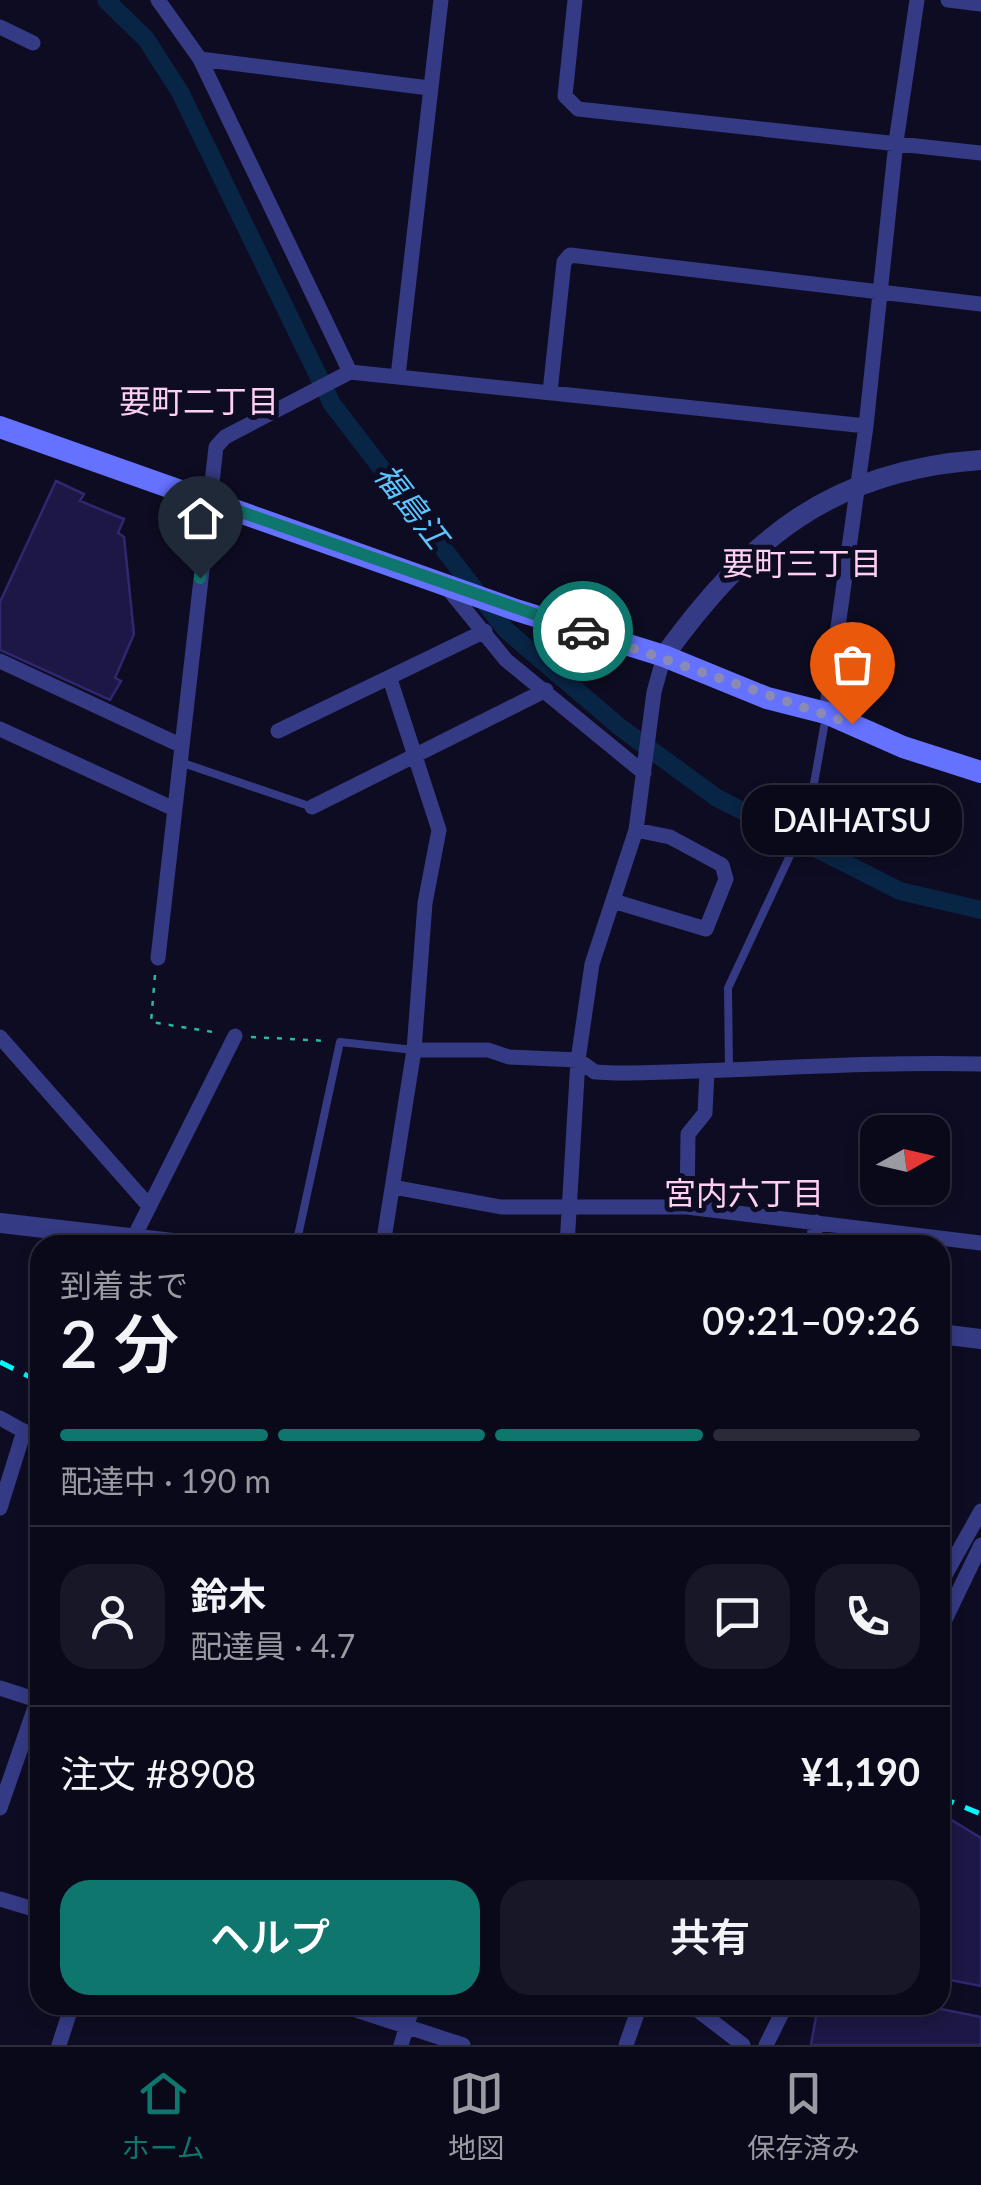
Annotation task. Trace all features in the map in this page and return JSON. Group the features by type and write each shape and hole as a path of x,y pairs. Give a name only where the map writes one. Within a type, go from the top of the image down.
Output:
{"main road":[{"path":"0,426 516,610 664,656 768,698 826,713 902,747 981,772"}],"street":[{"path":"158,0 200,59 344,376"},
{"path":"398,376 441,0"},
{"path":"574,0 565,96 578,109 981,153"},
{"path":"826,713 866,426 896,142 917,0"},
{"path":"948,0 981,4"},
{"path":"0,26 34,43"},
{"path":"200,59 428,88"},
{"path":"550,392 564,262 570,255 981,304"},
{"path":"158,958 172,808 216,447 226,436 344,376 398,376 866,426"},
{"path":"568,1235 578,1060 592,964 636,830 664,656 745,555 792,520 857,486 931,466 981,460"},
{"path":"453,587 506,660 646,768"},
{"path":"278,731 485,632"},
{"path":"0,661 160,739 180,753"},
{"path":"385,1235 414,1050 425,904 438,830 390,678"},
{"path":"312,808 546,690"},
{"path":"0,728 172,808"},
{"path":"612,901 706,929 726,878 728,871 722,866 670,837 636,830"},
{"path":"135,1235 235,1036"},
{"path":"0,1037 149,1206"},
{"path":"414,1050 488,1050 509,1057 578,1060 595,1072 707,1072 902,1062 981,1064"},
{"path":"687,1207 688,1134 705,1112 707,1072"},
{"path":"393,1187 501,1206 687,1207 918,1235"},
{"path":"814,1235 816,1222"},
{"path":"0,1223 76,1235"},
{"path":"950,1239 981,1243"},
{"path":"950,1335 981,1339"},
{"path":"0,1418 30,1434"},
{"path":"0,1508 24,1431"},
{"path":"950,1566 981,1510"},
{"path":"950,1609 981,1545"},
{"path":"0,1688 30,1696"},
{"path":"2,1799 30,1723"},
{"path":"0,1899 30,1908"},
{"path":"60,2045 69,2015"},
{"path":"372,2015 463,2045"},
{"path":"400,2045 410,2015"},
{"path":"626,2045 636,2015"},
{"path":"703,2015 743,2045"},
{"path":"768,2042 772,2015"},
{"path":"768,2042 781,2015"}],"lane":[{"path":"729,1071 728,988 805,823 826,713"},
{"path":"180,753 312,808"},
{"path":"298,1235 340,1042 414,1050"}],"path":[{"path":"158,958 151,1022 235,1036 340,1042"}],"building":[{"path":"56,481 84,494 80,501 124,519 118,533 124,537 134,634 115,678 121,681 110,700 0,650 0,602"},
{"path":"950,1819 981,1838 981,1986 950,1980"},
{"path":"950,2011 981,2017 981,2045 811,2045 816,2015 950,2015"}],"waterway":[{"name":"福島江","path":"106,0 146,39 180,92 332,404 506,630 621,728 717,798 900,891 981,910"}],"railway":[{"path":"0,1362 30,1377"},
{"path":"950,1801 981,1814"}],"way so far":[{"path":"583,631 852,724"}],"place":[{"name":"DAIHATSU","path":"852,724"}],"district":[{"name":"要町二丁目","path":"199,402"},
{"name":"要町三丁目","path":"802,564"},
{"name":"宮内六丁目","path":"744,1194"}],"route":[{"path":"200,578 210,501 583,631"}]}
